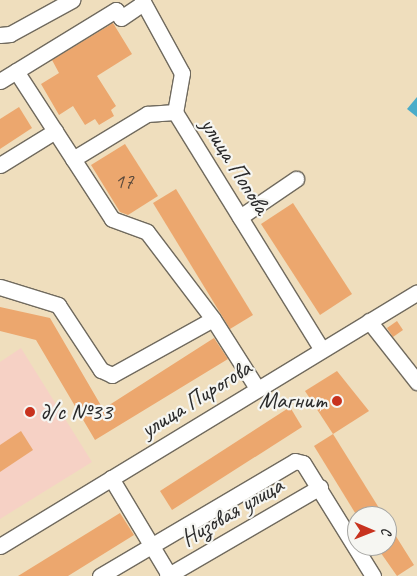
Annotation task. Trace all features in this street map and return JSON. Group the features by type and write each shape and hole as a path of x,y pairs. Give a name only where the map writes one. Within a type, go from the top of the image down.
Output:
{"street":[{"path":"0,35 72,0"},
{"path":"0,81 116,10 121,18 143,2"},
{"name":"улица Попова","path":"143,2 182,73 175,112 321,348"},
{"path":"16,71 112,219 147,232 213,319 257,388"},
{"path":"73,159 148,114 175,112"},
{"path":"0,165 55,131"},
{"path":"240,217 296,179"},
{"path":"0,287 58,305 101,370 112,375 213,319"},
{"name":"улица Пирогова","path":"0,546 321,348 417,292"},
{"path":"369,321 417,382"},
{"path":"100,576 287,462 303,463 320,487 373,576"},
{"path":"111,478 168,575"},
{"name":"Низовая улица","path":"168,575 320,487"}],"shaded area":[{"name":"д/с №33","path":"21,348 92,462 0,519 0,362"}],"water":[{"path":"417,97 417,117 407,109"}],"building":[{"path":"113,23 132,54 97,76 116,106 111,110 114,116 99,125 95,119 85,125 73,106 59,115 41,84 59,73 52,60"},
{"path":"19,107 32,128 0,149 0,119"},
{"path":"125,144 158,196 128,215 120,212 91,165"},
{"path":"176,189 253,315 230,329 153,203"},
{"path":"293,203 352,294 320,315 261,224"},
{"path":"0,307 50,318 103,409 214,338 228,359 95,440 36,340 0,331"},
{"path":"397,321 403,330 393,337 387,328"},
{"name":"Магнит","path":"337,371 369,411 333,434 305,391"},
{"path":"290,407 302,427 172,510 160,491"},
{"path":"21,431 33,450 0,472 0,445"},
{"path":"333,434 378,506 351,506 314,446"},
{"path":"120,513 134,535 68,576 18,576"},
{"path":"397,538 414,565 397,576 383,556 397,556"}],"place":[{"name":"Магнит","path":"337,401"},
{"name":"д/с №33","path":"30,412"}]}
